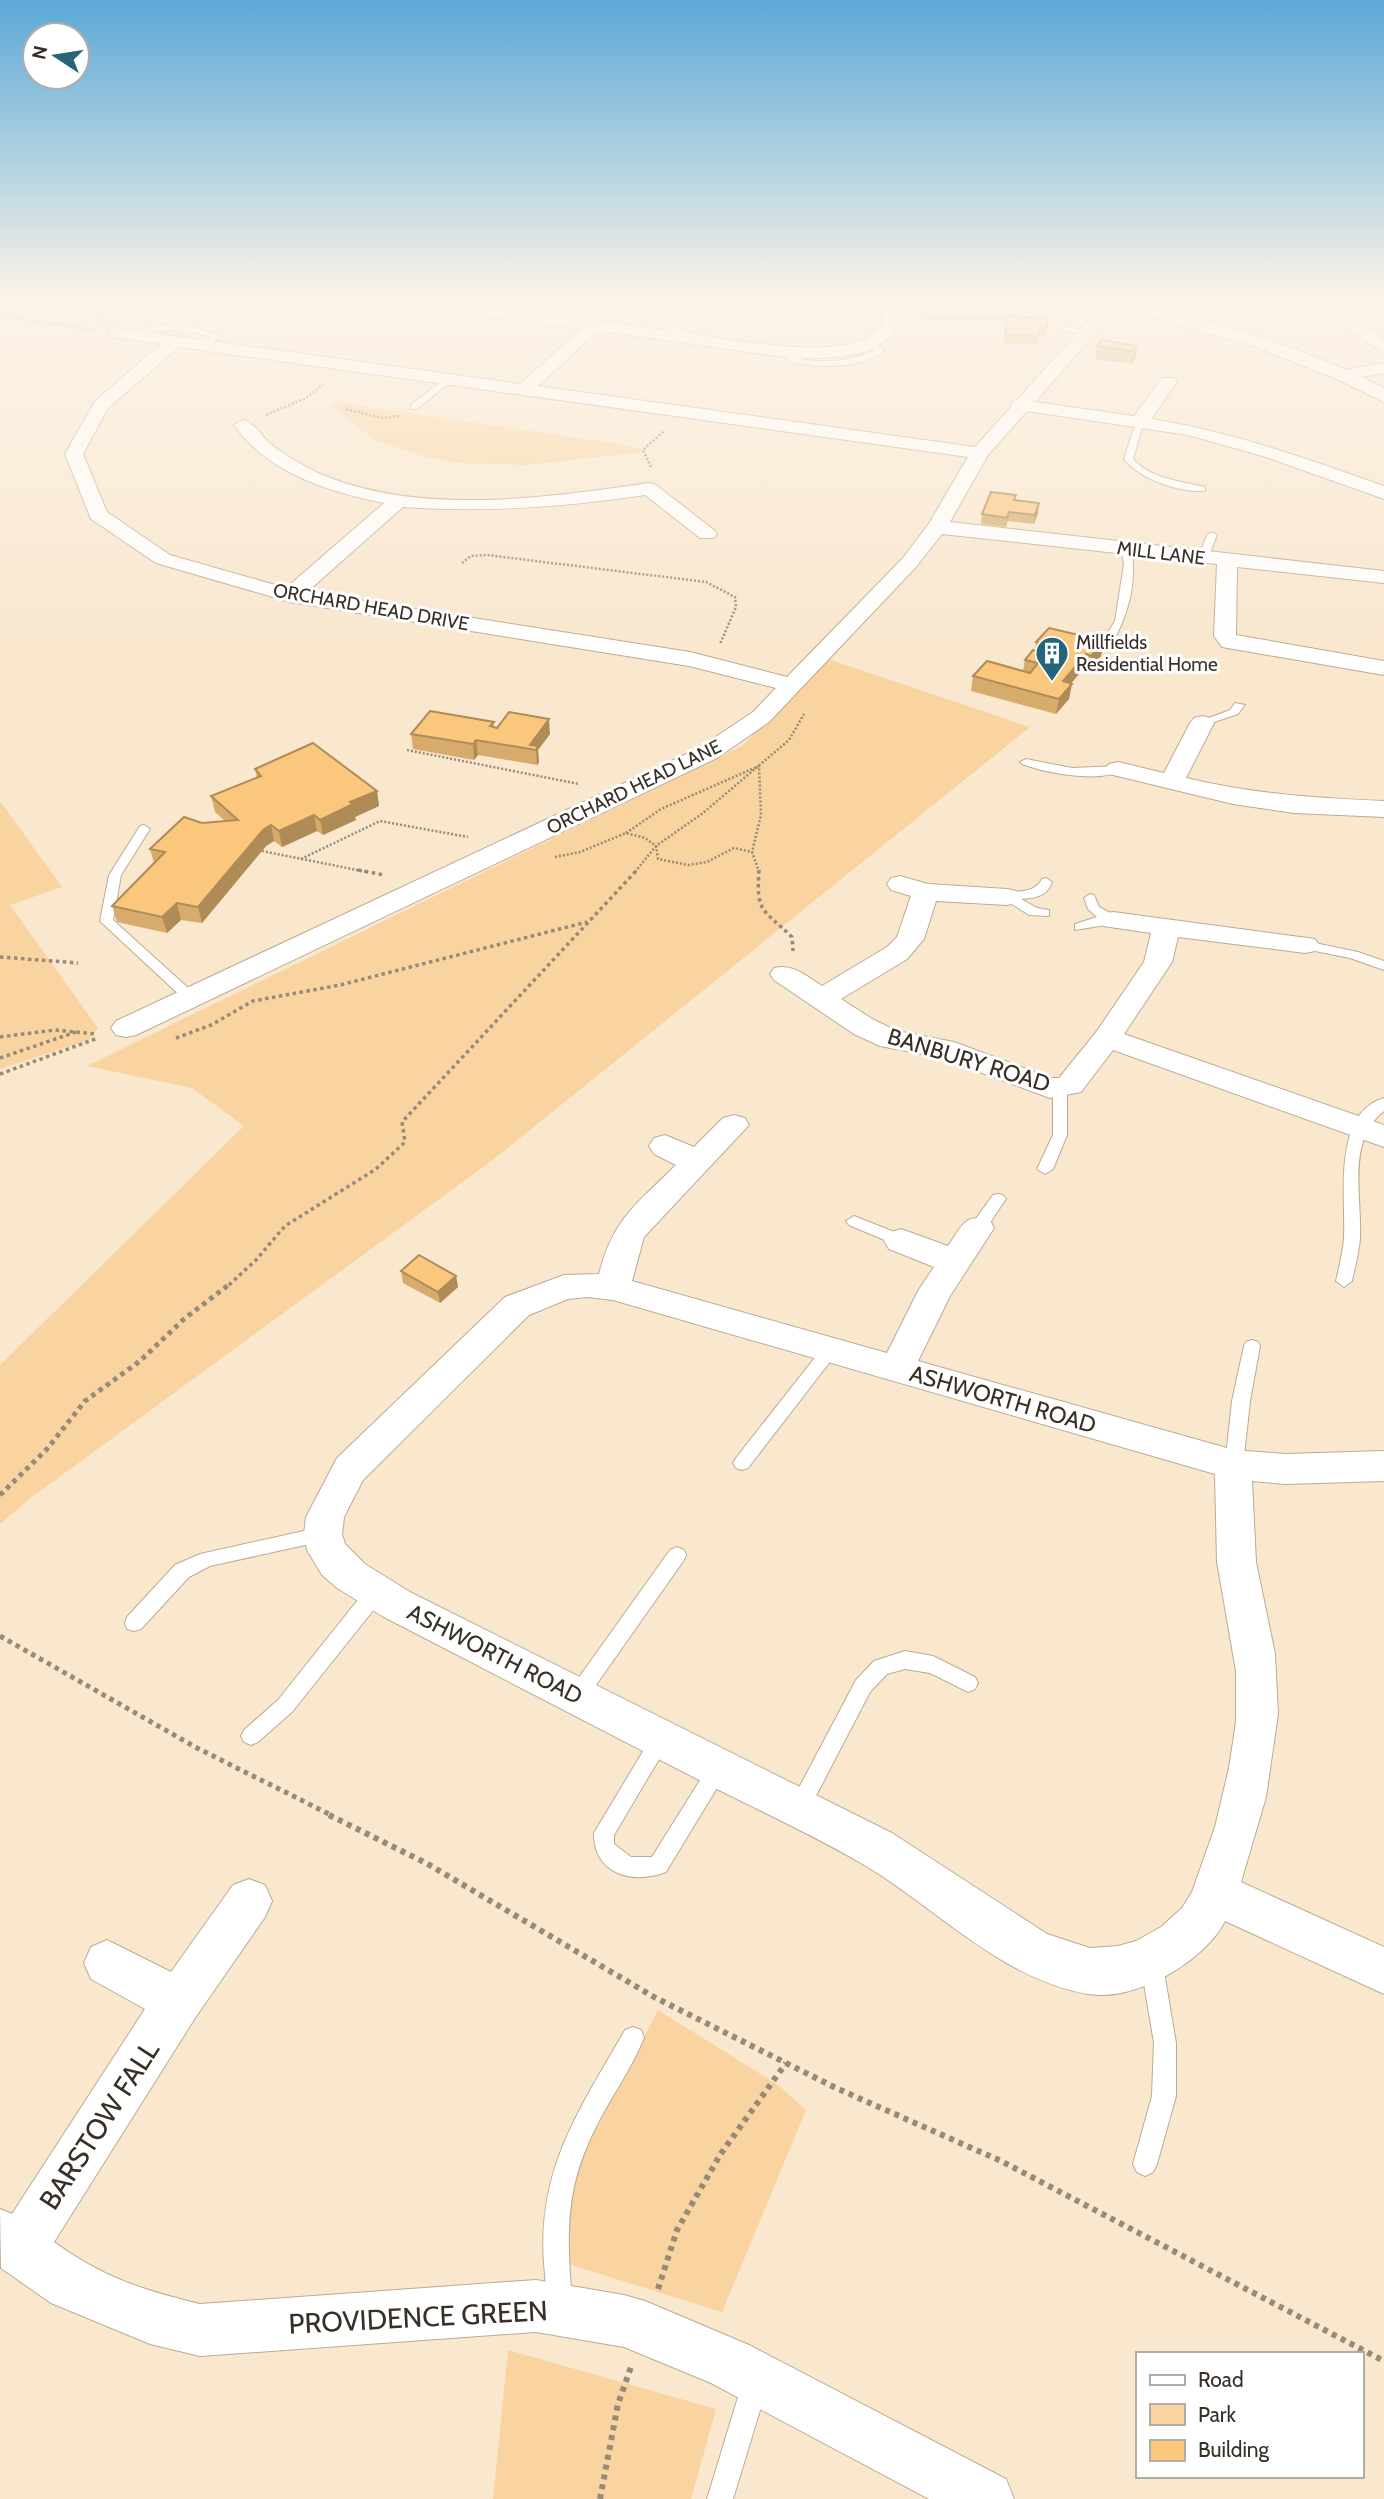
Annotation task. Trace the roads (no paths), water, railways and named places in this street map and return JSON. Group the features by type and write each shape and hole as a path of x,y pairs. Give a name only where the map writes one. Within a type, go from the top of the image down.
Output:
{"street":[{"name":"ORCHARD HEAD DRIVE","path":"95,417 74,454 98,515 163,559 290,596 690,659 787,689"},
{"path":"724,417 980,453"},
{"name":"ORCHARD HEAD LANE","path":"126,1028 708,753 741,734 761,717 909,564 937,527 980,453 1010,417"},
{"path":"1107,417 1230,440 1384,493"},
{"path":"1140,421 1143,417"},
{"path":"243,425 268,451 299,470 331,483 398,501 493,505 573,501 649,489 707,534"},
{"path":"290,596 398,501"},
{"name":"MILL LANE","path":"937,527 1384,577"},
{"path":"1227,561 1225,636 1230,642 1238,646 1384,668"},
{"path":"1171,782 1202,723"},
{"path":"1118,769 1233,797 1294,805 1384,809"},
{"path":"822,998 897,953 910,939 915,917 913,888 1007,897"},
{"path":"1113,920 1166,928 1211,930 1305,945"},
{"name":"BANBURY ROAD","path":"784,974 864,1027 890,1039 944,1049 1030,1082 1060,1088 1069,1085 1107,1038 1158,962 1166,928"},
{"path":"1107,1038 1371,1132"},
{"path":"613,1288 624,1245 631,1230 734,1125"},
{"path":"665,1146 698,1162"},
{"path":"897,1368 935,1291 978,1228"},
{"path":"901,1241 953,1261"},
{"name":"ASHWORTH ROAD","path":"1234,1465 1233,1518 1238,1578 1255,1655 1257,1723 1247,1792 1214,1893 1198,1924 1170,1950 1131,1966 1091,1971 1051,1959 1017,1943 876,1848 355,1581 323,1545 321,1526 331,1498 350,1469 517,1306 564,1287 587,1285 613,1288 1234,1465 1285,1469 1384,1466"},
{"path":"1214,1893 1384,1971"},
{"name":"BARSTOW FALL","path":"9,2242 249,1901"},
{"path":"107,1964 178,2001"},
{"name":"PROVIDENCE GREEN","path":"9,2242 69,2285 150,2318 200,2330 536,2306 645,2327 757,2378 986,2499"}],"lane":[{"path":"1140,421 1128,459 1132,465 1148,475 1202,489"},
{"path":"1203,558 1212,535"},
{"path":"1105,646 1120,621 1129,564 1126,549"},
{"path":"1202,723 1234,712 1239,705"},
{"path":"1026,762 1040,768 1086,773 1118,769"},
{"path":"144,829 115,875 106,921 191,998"},
{"path":"1007,897 1035,894 1044,888 1045,883"},
{"path":"1007,897 1034,912 1044,913"},
{"path":"1090,898 1091,905 1097,912 1113,920"},
{"path":"1080,927 1097,921 1113,920"},
{"path":"1305,945 1353,955 1384,967"},
{"path":"1045,1169 1060,1135 1060,1088"},
{"path":"1344,1281 1352,1241 1351,1165 1371,1132 1384,1103"},
{"path":"978,1228 998,1199"},
{"path":"854,1221 901,1241"},
{"path":"1234,1465 1241,1401 1252,1346"},
{"path":"743,1463 830,1350"},
{"path":"134,1623 182,1571 207,1559 322,1535"},
{"path":"577,1696 677,1555"},
{"path":"251,1736 285,1706 376,1592"},
{"path":"799,1809 863,1686 881,1667 905,1660 933,1665 968,1683"},
{"path":"661,1739 604,1833 604,1848 615,1860 632,1869 649,1870 659,1865 719,1768"},
{"path":"1145,2164 1164,2096 1165,2043 1150,1958"},
{"path":"560,2309 556,2205 574,2147 633,2038"},
{"path":"720,2499 757,2378"}],"place":[{"name":"Millfields Residential Home","path":"1052,683"}]}
